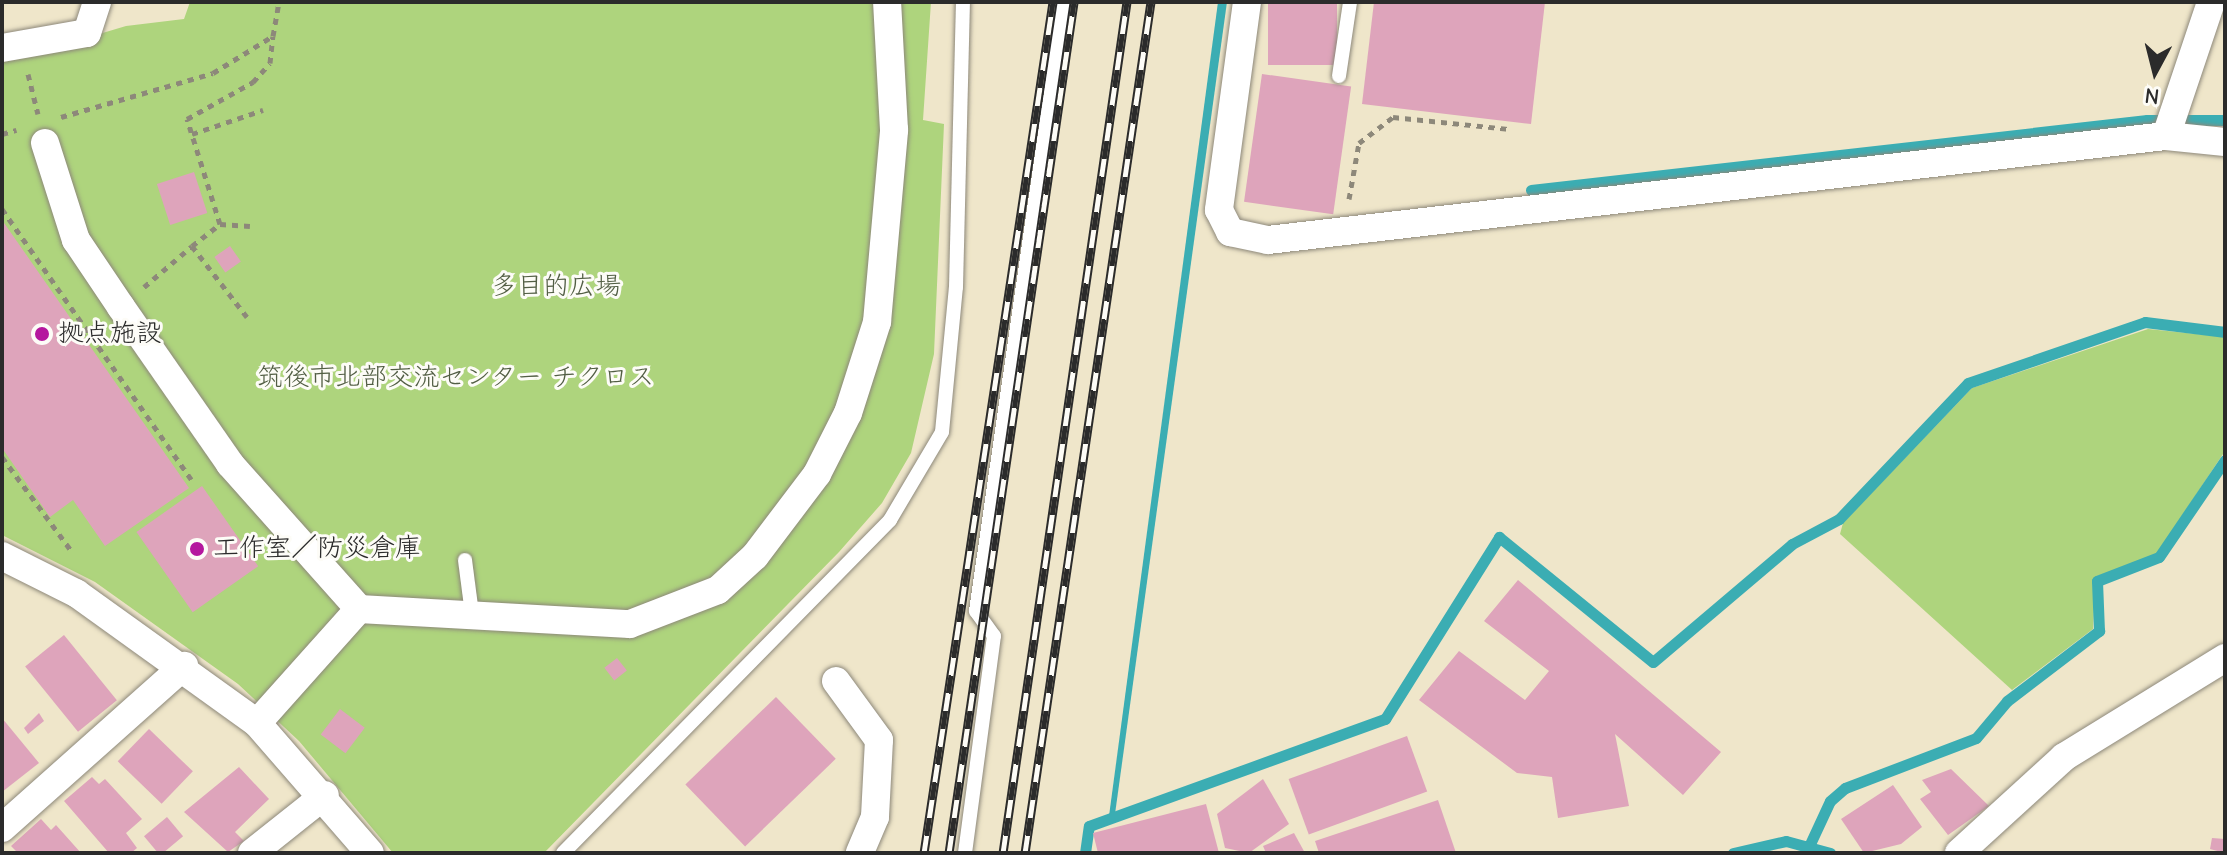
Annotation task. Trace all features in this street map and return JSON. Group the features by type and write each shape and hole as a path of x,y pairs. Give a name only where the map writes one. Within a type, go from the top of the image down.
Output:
{"street":[{"path":"11,46 87,33 97,2"},
{"path":"42,133 76,240 230,464 359,609 472,614 549,625 630,624 718,590 790,514 848,413 877,322 894,130 887,2"},
{"path":"1247,2 1219,210 1230,232 1268,240 2166,136 2225,142"},
{"path":"2166,136 2211,2"},
{"path":"2,556 76,593 184,666 257,723 325,795 370,853"},
{"path":"257,723 359,609"},
{"path":"1959,853 2064,757 2225,658"},
{"path":"2,828 184,666"},
{"path":"836,681 879,740 875,817 860,853"},
{"path":"252,853 325,795"}],"lane":[{"path":"563,853 890,520 942,432 956,287 963,2"},
{"path":"965,853 994,636 976,611 1064,2"},
{"path":"1339,76 1350,2"},
{"path":"465,560 472,614"}],"path":[{"path":"220,224 187,119 253,82 270,63 279,2"},
{"path":"2,134 42,133 213,73 273,36"},
{"path":"11,46 42,133"},
{"path":"192,134 263,110"},
{"path":"1343,232 1359,143 1393,117 1510,129"},
{"path":"2,209 191,479"},
{"path":"152,280 220,224 250,226"},
{"path":"192,246 247,317"},
{"path":"2,457 80,563"}],"green space":[{"name":"筑後市北部交流センター チクロス","path":"190,2 931,2 923,120 944,124 934,354 911,453 882,503 839,552 544,853 393,853 299,741 238,684 95,582 2,535 2,54 39,52 126,26 184,19"},
{"path":"2148,329 2225,337 2225,451 2156,555 2095,577 2093,629 2012,690 1840,534 1843,523 1972,388"}],"water":[{"path":"1218,2 1227,2 1115,814 1109,816"}],"building":[{"path":"1268,2 1337,2 1337,65 1268,65"},
{"path":"1374,2 1545,2 1531,124 1362,104"},
{"path":"1262,74 1351,87 1333,214 1244,202"},
{"path":"194,172 207,213 170,225 157,184"},
{"name":"拠点施設","path":"2,220 189,488 105,546 73,500 50,517 2,448"},
{"path":"230,246 241,262 225,272 214,257"},
{"name":"工作室／防災倉庫","path":"202,486 258,566 193,612 136,532"},
{"path":"1518,580 1721,752 1683,795 1615,734 1629,806 1558,818 1552,777 1517,773 1419,700 1459,651 1525,700 1549,671 1484,621"},
{"path":"64,635 117,700 78,732 25,666"},
{"path":"617,658 627,671 614,680 604,668"},
{"path":"776,697 836,759 745,846 685,785"},
{"path":"340,709 365,728 345,753 321,735"},
{"path":"39,713 44,721 28,734 24,728"},
{"path":"2,718 39,763 2,792"},
{"path":"149,729 193,771 162,804 118,761"},
{"path":"1407,736 1427,791 1309,835 1289,779"},
{"path":"239,767 269,799 235,832 244,841 228,852 184,812"},
{"path":"1951,769 1989,806 1948,835 1920,799 1931,792 1922,780"},
{"path":"92,777 99,784 105,779 142,819 126,833 137,848 131,853 109,853 64,801"},
{"path":"1263,779 1289,824 1249,853 1225,848 1217,814"},
{"path":"1893,785 1922,827 1901,844 1864,853 1841,819"},
{"path":"1438,800 1456,853 1319,853 1315,841"},
{"path":"1206,804 1219,853 1098,853 1093,833"},
{"path":"167,817 183,836 163,853 158,853 144,836"},
{"path":"41,819 51,830 56,825 81,853 18,853 11,846"},
{"path":"1294,833 1305,853 1266,853 1263,846"},
{"path":"2212,838 2225,839 2225,853 2210,849"}],"waterway":[{"path":"1531,190 2147,120 2225,120"},
{"path":"1085,853 1089,826 1385,719 1499,537 1653,662 1792,544 1839,519 1968,383 2145,322 2225,332"},
{"path":"1810,844 1830,801 1845,788 1976,738 2007,701 2099,631 2097,581 2159,557 2225,460"},
{"path":"1733,853 1786,841 1830,853"}],"railway":[{"path":"924,853 1053,2"},
{"path":"949,853 1074,2"},
{"path":"1003,853 1127,2"},
{"path":"1025,853 1151,2"}],"place":[{"name":"拠点施設","path":"42,334"},
{"name":"工作室／防災倉庫","path":"197,549"}],"park label":[{"name":"多目的広場","path":"556,287"}]}
